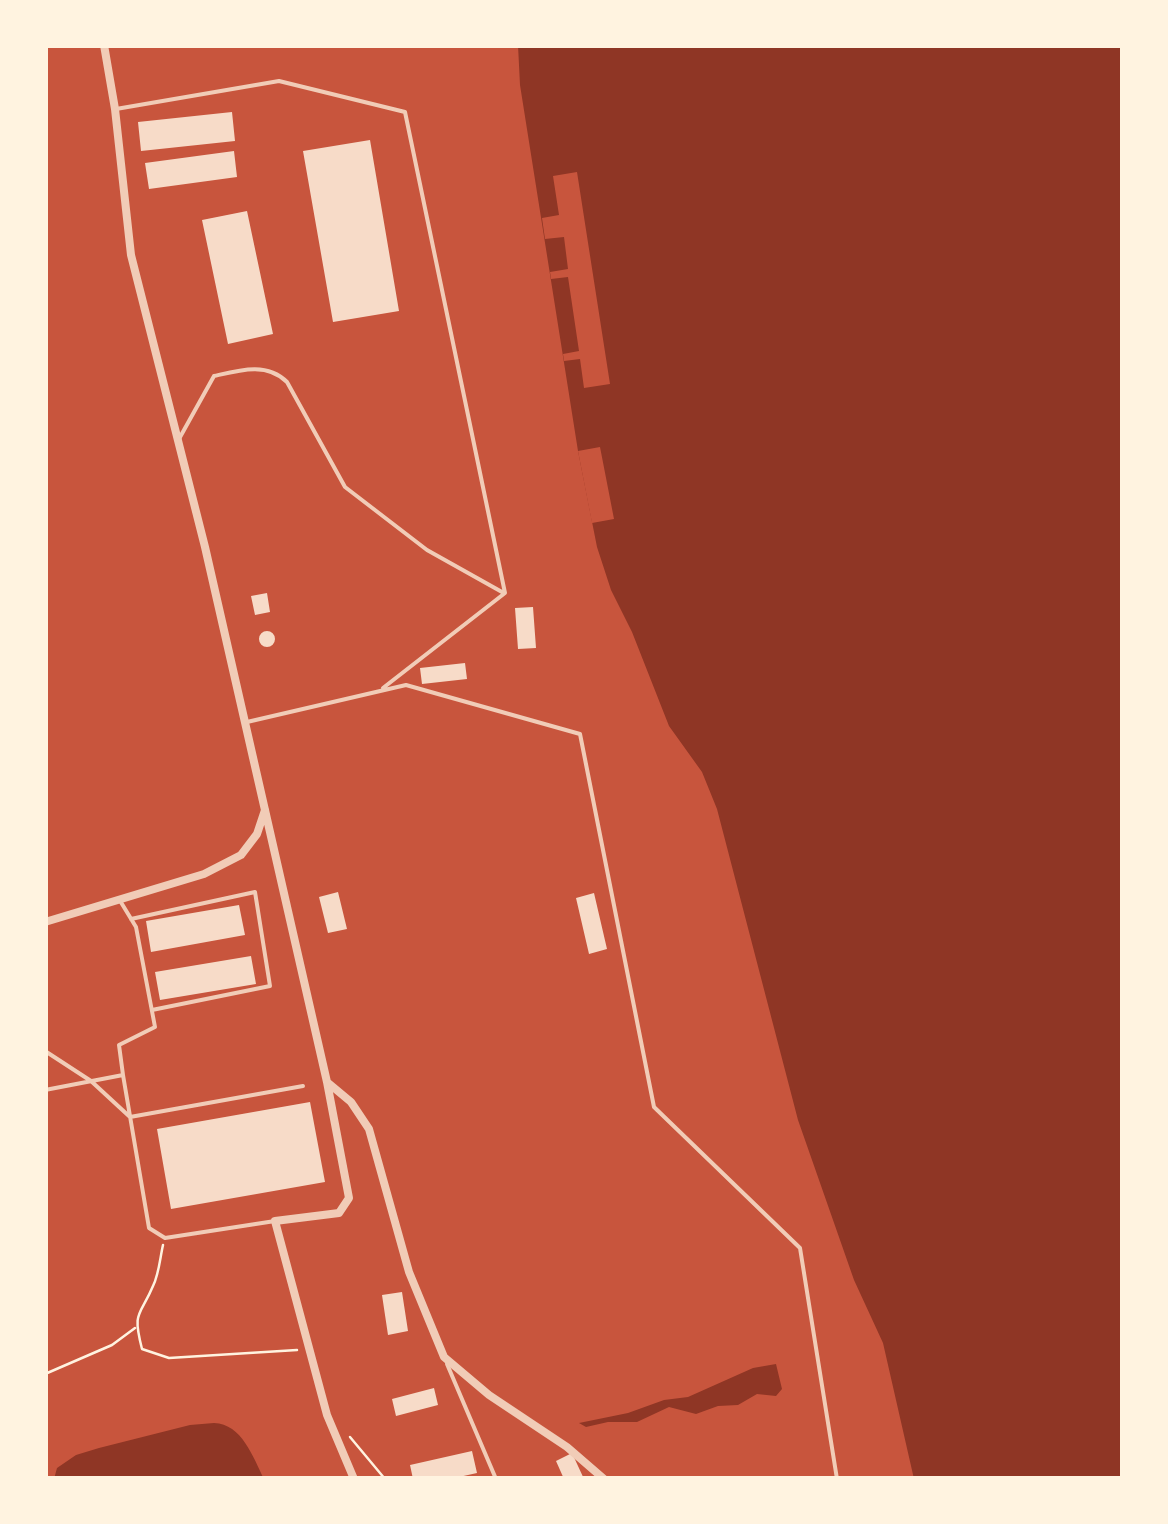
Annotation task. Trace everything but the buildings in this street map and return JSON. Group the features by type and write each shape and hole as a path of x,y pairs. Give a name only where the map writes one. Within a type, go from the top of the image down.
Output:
{"street":[{"path":"104,45 131,255 247,722 327,1082 348,1198 340,1213 275,1221 327,1415 354,1479"},
{"path":"45,922 204,874 241,855 257,834 266,805"},
{"path":"327,1082 351,1102 369,1129 409,1272 444,1357 488,1395 567,1447 604,1479"}],"lane":[{"path":"115,109 279,81 404,112 504,594"},
{"path":"178,439 214,376 252,368 278,373 287,382 346,487 427,550 504,594"},
{"path":"379,692 504,594"},
{"path":"247,722 406,685 580,734 654,1107 800,1248 837,1479"},
{"path":"131,919 255,892 270,986 152,1010"},
{"path":"120,900 136,927 155,1027 119,1045 149,1228 164,1238 275,1221"},
{"path":"45,1051 92,1081 130,1117"},
{"path":"45,1090 123,1075"},
{"path":"130,1117 304,1086"},
{"path":"444,1357 496,1479"}],"path":[{"path":"164,1238 154,1286 140,1306 137,1327 142,1349 169,1358 308,1349"},
{"path":"45,1374 112,1345 137,1327"},
{"path":"327,1415 366,1453 385,1479"}],"shaded area":[{"path":"518,45 1123,45 1123,1479 914,1479 883,1343 854,1280 798,1120 717,809 702,772 669,726 611,590 597,547 520,85"},
{"path":"776,1364 782,1389 776,1396 757,1394 738,1405 718,1406 696,1414 669,1407 637,1422 586,1427 579,1423 688,1397 753,1368"},
{"path":"214,1423 239,1435 264,1479 54,1479 57,1468 76,1455 190,1425"}],"pier":[{"path":"577,172 610,384 584,388 580,359 564,361 563,354 579,351 568,277 551,279 550,272 568,269 564,237 545,239 542,218 559,215 553,176"},
{"path":"600,447 614,519 592,523 578,451"}]}
